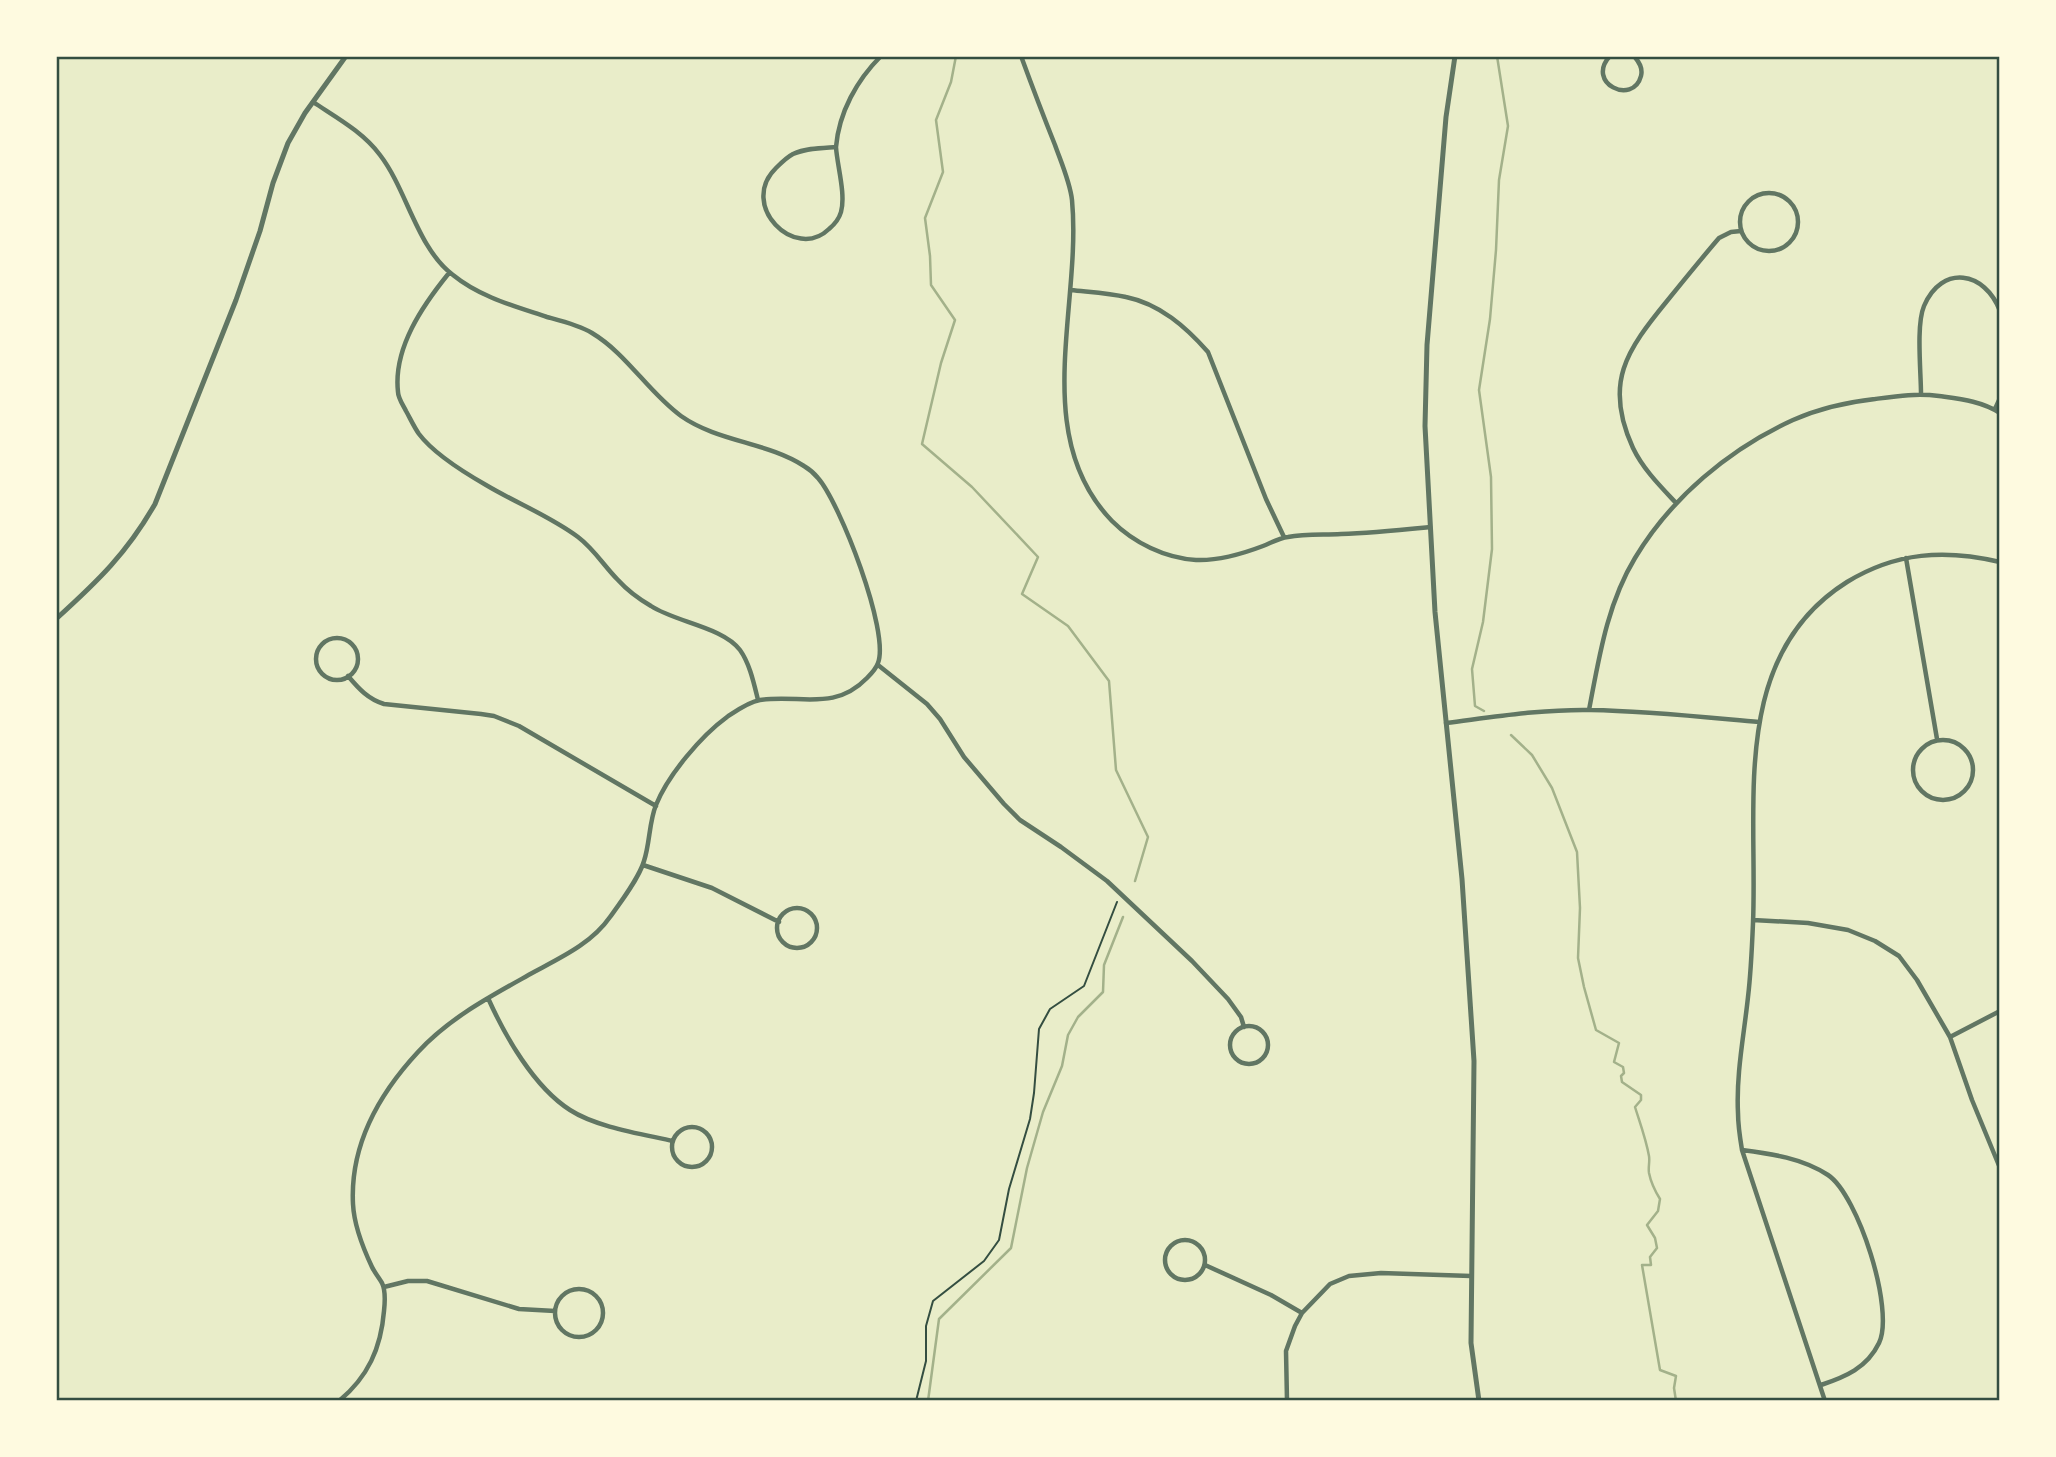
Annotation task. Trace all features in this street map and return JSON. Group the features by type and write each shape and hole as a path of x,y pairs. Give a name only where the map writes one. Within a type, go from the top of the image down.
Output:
{"street":[{"path":"56,619 112,565 140,529 155,504 236,300 288,143 346,56"},
{"path":"836,147 806,149 792,154 773,172 764,191 765,209 773,223 783,231 813,240 837,222 842,202 837,133 846,106 859,81 881,56"},
{"path":"1021,56 1072,198 1071,290 1064,386 1066,418 1077,467 1083,482 1100,508 1123,532 1138,542 1179,558 1213,560 1285,537 1430,527"},
{"path":"1455,56 1427,345 1425,426 1435,612 1462,879 1474,1061 1471,1343 1479,1401"},
{"path":"1610,56 1603,68 1604,79 1611,87 1621,91 1632,88 1640,79 1641,68 1634,56"},
{"path":"313,102 359,133 379,153 431,251 449,273 481,294 589,331 620,354 659,397 682,417 705,430 783,456 803,465 820,479 839,516 870,591 880,631 881,648 878,665 850,693 841,697 808,700 758,700 730,715 704,736 674,775 656,806 643,865 607,922 583,944 459,1016 419,1050 380,1101 359,1149 353,1178 353,1209 358,1233 373,1270 384,1287 381,1334 376,1353 361,1379 339,1401"},
{"path":"1769,192 1780,195 1793,205 1798,215 1797,233 1790,243 1780,249 1757,249 1741,232 1742,210 1758,194 1769,192"},
{"path":"1676,503 1650,475 1633,449 1623,421 1620,383 1625,362 1639,335 1719,238 1731,232 1741,232"},
{"path":"449,273 418,316 399,365 397,393 419,435 443,457 485,485 578,537 619,582 662,614 729,639 740,651 750,672 758,700"},
{"path":"1921,394 1921,320 1924,307 1938,288 1956,277 1967,277 1987,290 2000,312"},
{"path":"1071,290 1128,297 1171,317 1191,332 1208,352 1266,499 1285,537"},
{"path":"1589,710 1602,641 1623,580 1635,557 1676,503 1695,484 1748,445 1795,419 1854,401 1921,394 1969,400 1998,411 2000,398"},
{"path":"1825,1401 1742,1150 1738,1112 1741,1043 1748,996 1753,920 1752,852 1759,722 1772,670 1785,644 1804,618 1826,595 1881,564 1906,558 1945,554 1976,556 2000,562"},
{"path":"1906,558 1937,740"},
{"path":"339,638 354,646 357,663 348,677 336,680 320,671 316,660 323,643 339,638"},
{"path":"878,665 927,704 964,757 1020,820 1107,881 1139,910 1201,970 1233,1006 1244,1027"},
{"path":"348,677 362,693 376,702 494,716 519,726 656,806"},
{"path":"1446,723 1516,714 1589,710 1664,713 1759,722"},
{"path":"1937,740 1960,744 1968,752 1973,764 1969,786 1960,795 1950,799 1927,795 1913,776 1913,764 1918,753 1926,744 1937,740"},
{"path":"643,865 712,888 779,922"},
{"path":"802,909 815,920 816,936 804,947 787,946 778,932 779,922 782,916 791,910 802,909"},
{"path":"1753,920 1808,923 1848,930 1875,941 1899,956 1917,979 1950,1037 2000,1168"},
{"path":"488,998 527,1067 549,1093 570,1111 619,1129 673,1141"},
{"path":"1950,1037 2000,1011"},
{"path":"1244,1027 1261,1031 1267,1041 1264,1058 1254,1064 1237,1060 1231,1050 1231,1038 1244,1027"},
{"path":"690,1127 701,1130 709,1138 712,1149 708,1159 699,1166 683,1165 675,1157 673,1141 675,1136 690,1127"},
{"path":"1742,1150 1802,1161 1830,1176 1843,1190 1866,1237 1884,1322 1880,1341 1859,1369 1821,1385"},
{"path":"1181,1240 1193,1241 1202,1249 1205,1265 1194,1278 1178,1279 1168,1272 1166,1255 1171,1245 1181,1240"},
{"path":"1205,1265 1271,1295 1302,1313"},
{"path":"1287,1401 1286,1351 1295,1326 1302,1313 1330,1284 1349,1276 1381,1273 1471,1276"},
{"path":"384,1287 408,1281 427,1281 509,1306 555,1311"},
{"path":"580,1289 596,1296 604,1312 598,1328 589,1335 579,1337 563,1331 556,1322 555,1311 563,1295 580,1289"}],"path":[{"path":"916,1401 926,1361 926,1326 933,1301 984,1261 999,1240 1009,1189 1030,1119 1039,1029 1050,1009 1084,986 1120,894"}],"waterway":[{"path":"956,56 951,82 936,120 943,172 925,218 931,285 955,320 941,363 922,444 972,487 1038,557 1022,594 1068,626 1109,681 1116,770 1148,837 1135,881"},
{"path":"1484,711 1475,706 1472,669 1483,622 1492,549 1491,477 1479,390 1490,319 1499,180 1508,126 1497,56"},
{"path":"1511,735 1532,755 1552,788 1577,852 1580,908 1578,958 1584,987 1596,1030 1619,1043 1614,1062 1623,1067 1622,1082 1641,1095 1641,1100 1635,1107 1648,1150 1650,1177 1660,1199 1658,1211 1647,1225 1655,1238 1657,1248 1650,1257 1651,1265 1642,1265 1660,1370 1676,1376 1676,1401"},
{"path":"928,1401 939,1319 1011,1248 1027,1168 1043,1112 1062,1066 1068,1035 1078,1017 1103,992 1104,965 1123,917"}]}
